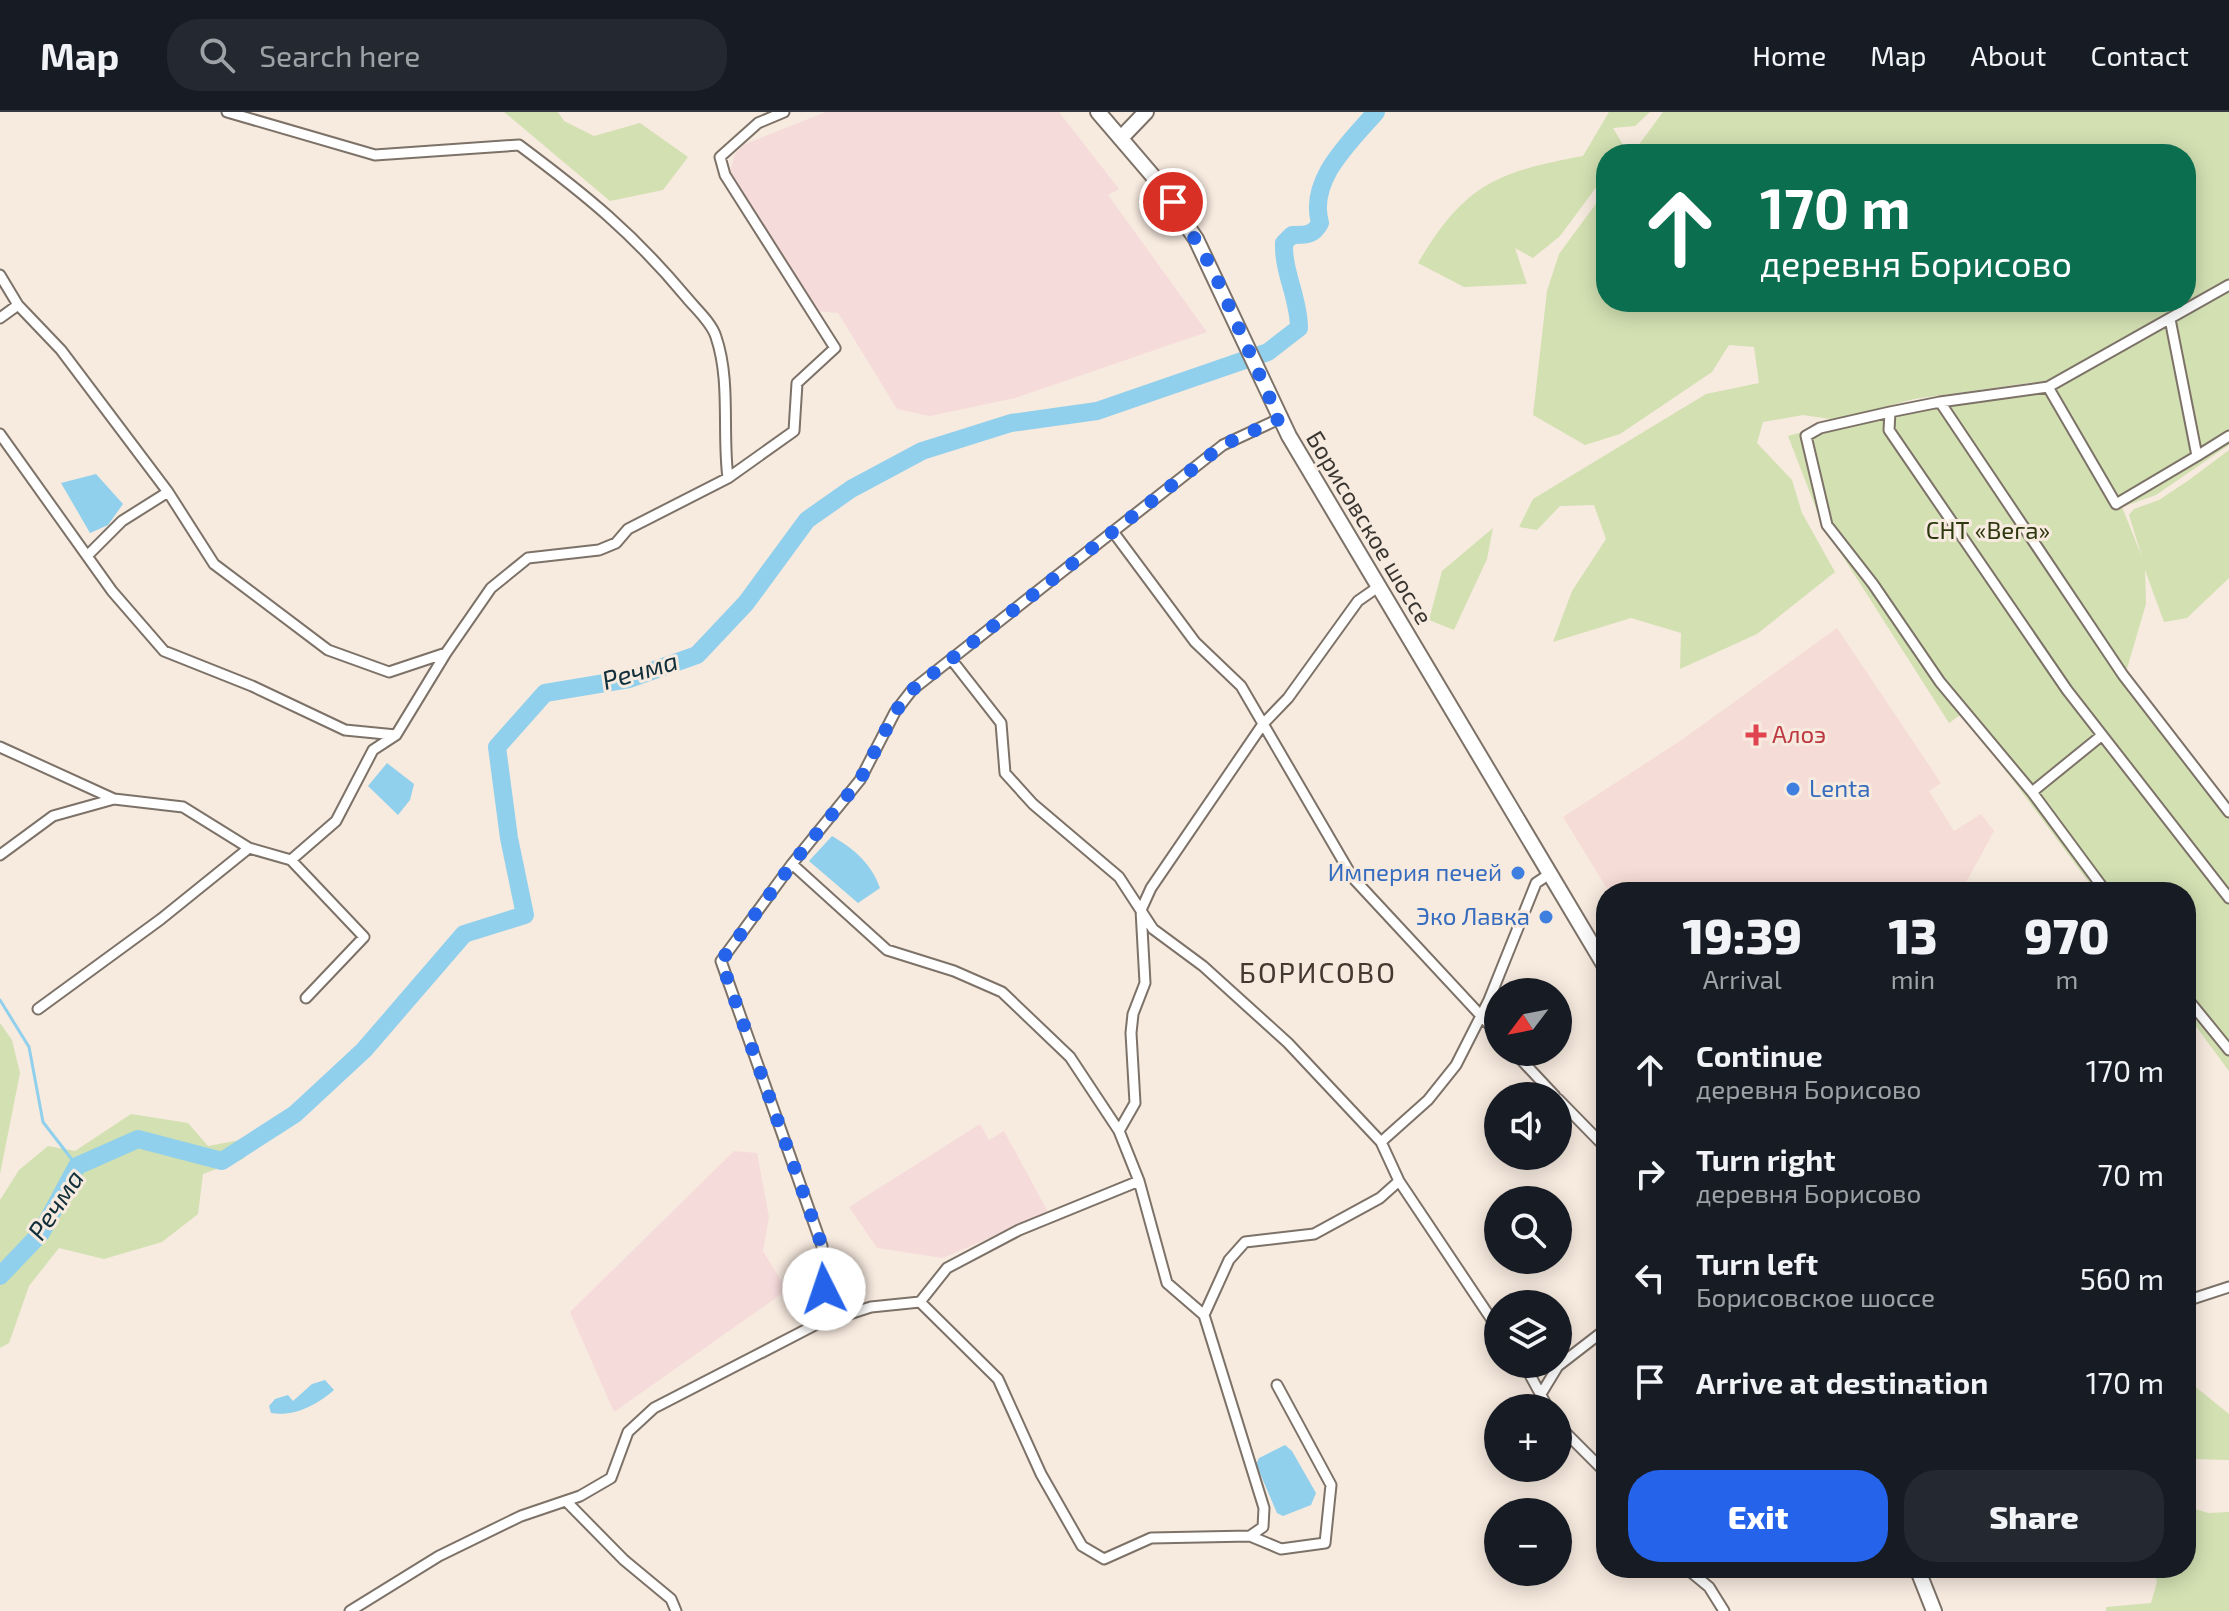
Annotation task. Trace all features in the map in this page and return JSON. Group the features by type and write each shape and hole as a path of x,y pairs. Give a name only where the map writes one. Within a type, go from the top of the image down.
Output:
{"main road":[{"name":"Борисовское шоссе","path":"1098,112 1186,221 1279,419 1596,952"},
{"path":"1121,138 1146,112"},
{"path":"1921,1578 1934,1611"}],"street":[{"path":"227,112 375,155 519,145 602,207 641,245 716,335 725,385 723,439 728,478"},
{"path":"291,860 336,821 373,750 396,735 446,653 491,588 528,558 599,550 616,543 628,529 728,478 794,431 797,383 835,348 725,175 720,157 758,123 784,112"},
{"path":"0,275 18,305 61,350 168,492 214,564 328,650 389,672 446,653"},
{"path":"2196,304 2229,285"},
{"path":"0,318 18,305"},
{"path":"2099,882 2032,792 1940,682 1873,584 1827,525 1806,436 1820,428 1890,412 2048,387 2182,312"},
{"path":"2170,319 2197,456"},
{"path":"2048,387 2116,504 2229,436"},
{"path":"1940,402 2123,675 2229,812"},
{"path":"1890,412 1889,430 2101,736 2229,898"},
{"path":"815,1325 824,1289 822,1246 721,961 792,864 860,780 895,712 912,690 1223,445 1279,419"},
{"path":"0,434 87,556 164,651 252,686 345,730 396,735"},
{"path":"87,556 122,521 168,492"},
{"path":"1114,533 1195,642 1241,686 1316,821 1353,878 1484,1019"},
{"path":"1119,1131 1135,1103 1131,1033 1133,1014 1145,983 1141,910 1151,888 1263,724 1288,698 1358,601 1378,587"},
{"path":"951,659 1001,723 1005,773 1033,804 1119,877 1153,929 1203,966 1288,1043 1381,1142 1399,1181 1484,1308"},
{"path":"2032,792 2101,736"},
{"path":"0,747 114,799 183,807 249,848 291,860 364,937 306,998"},
{"path":"0,855 53,816 114,799"},
{"path":"38,1009 249,848"},
{"path":"792,864 887,950 954,971 1002,992 1070,1057 1119,1131 1139,1181 1167,1283 1204,1315 1264,1508 1263,1527 1250,1536"},
{"path":"1381,1142 1428,1100 1456,1065 1536,883 1548,875"},
{"path":"2196,1009 2229,1050"},
{"path":"1527,1066 1541,1082"},
{"path":"1572,1114 1596,1138"},
{"path":"350,1611 439,1556 521,1516 566,1501 611,1478 628,1432 654,1408 815,1325 871,1307 920,1302 947,1268 1019,1230 1139,1181"},
{"path":"1204,1315 1229,1260 1245,1242 1314,1234 1380,1198 1399,1181"},
{"path":"2196,1298 2229,1287"},
{"path":"920,1302 998,1379 1041,1474 1082,1546 1104,1559 1151,1538 1250,1536 1281,1549 1325,1543 1331,1485 1277,1385"},
{"path":"1532,1378 1541,1394 1558,1366 1596,1337"},
{"path":"1572,1439 1596,1463"},
{"path":"566,1501 624,1560 671,1599 676,1611"},
{"path":"1698,1578 1709,1587 1724,1611"}],"shaded area":[{"path":"826,112 1059,112 1119,189 1108,195 1207,332 1015,398 930,416 897,409 838,313 816,311 730,172 735,154 745,144"},
{"path":"1837,628 1941,783 1929,791 1954,831 1981,814 1994,831 1966,882 1603,882 1563,817 1680,741"},
{"path":"980,1124 989,1140 1004,1131 1048,1212 943,1258 877,1248 849,1207"},
{"path":"734,1151 757,1153 769,1217 763,1251 787,1290 614,1412 570,1312"}],"green space":[{"path":"504,112 558,112 564,121 594,136 640,123 688,157 663,190 610,201"},
{"path":"1609,112 1650,112 1635,126 1613,128 1623,144 1596,144 1596,187 1560,236 1533,258 1515,248 1527,284 1464,287 1418,263 1451,216 1485,186 1527,168 1583,156"},
{"name":"СНТ «Вега»","path":"1663,112 2229,112 2229,445 2156,495 2122,507 2142,557 2129,515 2134,509 2159,500 2229,450 2229,578 2187,618 2164,622 2145,570 2146,604 2126,672 2229,803 2229,1071 2196,1026 2196,882 2089,882 1963,713 1949,723 1822,524 1788,436 1884,409 2053,381 2170,312 2196,312 2196,144 1639,144"},
{"path":"1596,204 1596,312 2170,312 2051,380 1914,399 1837,420 1803,415 1763,422 1757,443 1792,480 1802,513 1835,572 1757,634 1680,669 1681,633 1631,618 1553,642 1572,591 1606,539 1594,505 1560,506 1537,530 1519,527 1533,499 1706,394 1759,383 1754,347 1729,345 1712,372 1620,434 1585,445 1533,415 1547,291 1559,254"},
{"path":"1493,528 1487,559 1454,630 1429,620 1442,571"},
{"path":"0,1023 12,1040 20,1073 0,1174"},
{"path":"131,1114 188,1123 208,1146 261,1136 243,1159 203,1174 198,1214 162,1242 104,1259 59,1248 29,1286 9,1343 0,1348 0,1200 19,1170 48,1146 75,1151"},
{"path":"2196,1387 2229,1414 2229,1460 2196,1459"},
{"path":"2196,1509 2208,1513 2229,1512 2229,1611 2106,1611 2106,1607 2151,1603 2156,1578 2196,1578"}],"water":[{"path":"96,474 123,504 108,525 90,533 61,483"},
{"path":"387,763 414,784 410,800 398,815 368,786"},
{"path":"832,836 861,858 880,888 858,903 809,861"},
{"path":"325,1380 334,1390 320,1400 305,1409 271,1413 269,1406 275,1399 288,1395 293,1401 312,1384"},
{"path":"1285,1445 1292,1451 1316,1493 1311,1505 1283,1516 1277,1513 1256,1464 1259,1458"}],"waterway":[{"name":"Речма","path":"0,1276 41,1233 77,1166 138,1139 222,1161 295,1114 364,1050 464,934 525,915 509,838 497,747 545,693 629,679 697,655 746,603 807,520 851,489 922,451 1011,423 1097,411 1268,352 1299,328 1284,243 1292,235 1308,234 1320,223 1318,207 1325,177 1343,149 1376,112"},
{"path":"0,1000 29,1047 43,1122 77,1166"}],"place":[{"name":"Алоэ","path":"1756,735"},
{"name":"Lenta","path":"1793,789"},
{"name":"Империя печей","path":"1518,873"},
{"name":"Эко Лавка","path":"1546,917"}],"district":[{"name":"БОРИСОВО","path":"1318,973"}],"route":[{"path":"824,1289 822,1246 756,1068 721,961 792,864 860,780 895,712 912,690 1223,445 1279,419 1213,270 1173,202"}]}
